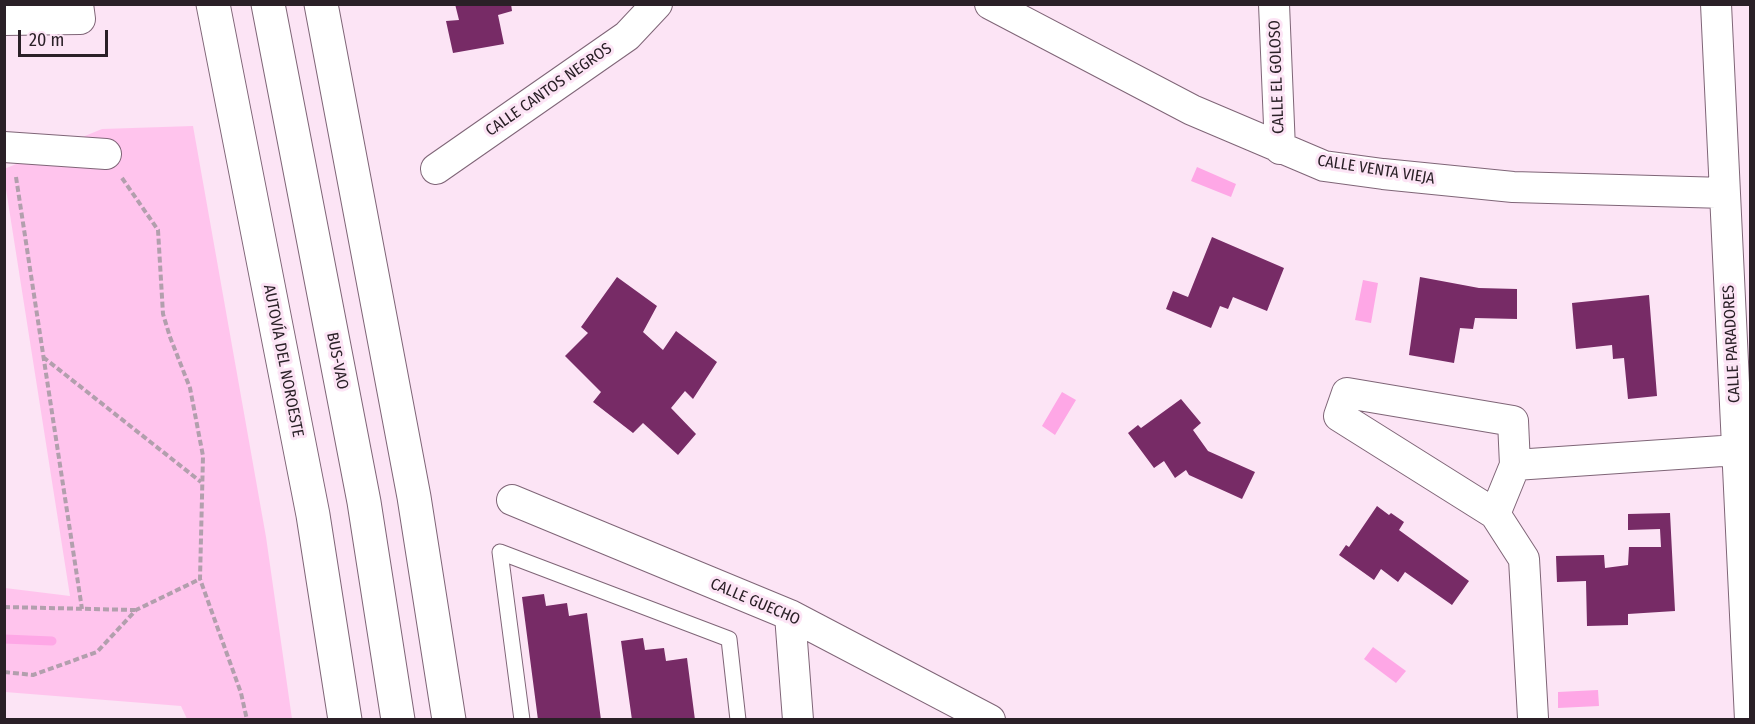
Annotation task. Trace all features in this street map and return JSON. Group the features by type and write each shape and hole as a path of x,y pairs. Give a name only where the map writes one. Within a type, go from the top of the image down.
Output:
{"highway":[{"name":"AUTOVÍA DEL NOROESTE","path":"213,4 313,515 345,720"},
{"name":"BUS-VAO","path":"268,4 364,502 398,720"},
{"path":"321,4 414,497 449,720"}],"street":[{"path":"4,20 80,19 78,4"},
{"name":"CALLE CANTOS NEGROS","path":"436,170 627,36 657,4"},
{"name":"CALLE VENTA VIEJA","path":"990,4 1192,110 1324,166 1513,187 1725,193"},
{"name":"CALLE EL GOLOSO","path":"1274,4 1280,149"},
{"name":"CALLE PARADORES","path":"1716,4 1750,720"},
{"path":"8,147 106,154"},
{"path":"1495,514 1515,465 1513,422 1347,393 1339,416 1495,514 1524,559 1533,718"},
{"path":"1515,465 1737,450"},
{"name":"CALLE GUECHO","path":"512,500 789,615 990,720"},
{"path":"789,615 798,720"}],"lane":[{"path":"522,720 500,552 729,639 738,720"}],"path":[{"path":"8,147 82,609"},
{"path":"106,154 158,230 164,314 170,337 190,388 202,456 200,579 241,693 247,720"},
{"path":"43,357 202,482"},
{"path":"4,672 33,675 97,652 136,610 200,579"},
{"path":"4,607 136,610"}],"shaded area":[{"path":"193,126 266,537 292,719 187,719 181,706 5,692 5,588 70,596 4,169 102,129"},
{"path":"1197,167 1236,184 1231,197 1191,181"},
{"path":"1363,280 1378,283 1371,323 1355,320"},
{"path":"1062,392 1076,400 1055,435 1042,426"},
{"path":"1373,647 1406,671 1396,683 1364,659"},
{"path":"1598,690 1599,706 1558,708 1558,692"}],"building":[{"path":"455,4 511,4 512,11 498,15 504,44 453,53 446,21 459,20"},
{"path":"1212,237 1284,268 1267,311 1233,297 1228,309 1220,306 1211,328 1166,309 1173,291 1188,297"},
{"path":"617,277 657,306 643,332 663,350 676,331 717,362 693,399 685,391 671,408 696,434 678,455 643,423 633,433 593,402 601,392 565,356 588,333 581,327"},
{"path":"1420,277 1479,288 1517,289 1517,319 1475,318 1473,329 1460,328 1454,363 1409,355"},
{"path":"1649,295 1657,396 1628,399 1624,358 1613,359 1612,345 1576,349 1572,303"},
{"path":"1181,399 1201,423 1193,430 1208,451 1255,472 1242,499 1189,475 1186,470 1175,478 1164,461 1154,468 1128,433 1138,425 1141,428"},
{"path":"1377,506 1404,522 1399,530 1469,581 1452,605 1405,572 1398,582 1381,569 1374,580 1339,555 1346,545 1349,547"},
{"path":"1670,513 1675,611 1628,614 1628,625 1587,626 1586,581 1557,582 1556,556 1604,555 1605,568 1628,565 1629,547 1661,547 1660,529 1628,530 1628,514"},
{"path":"544,594 546,606 567,603 569,616 587,613 601,720 538,720 522,597"},
{"path":"643,638 645,650 664,648 666,661 687,658 695,720 632,720 621,641"}],"waterway":[{"path":"4,639 52,641"}]}
